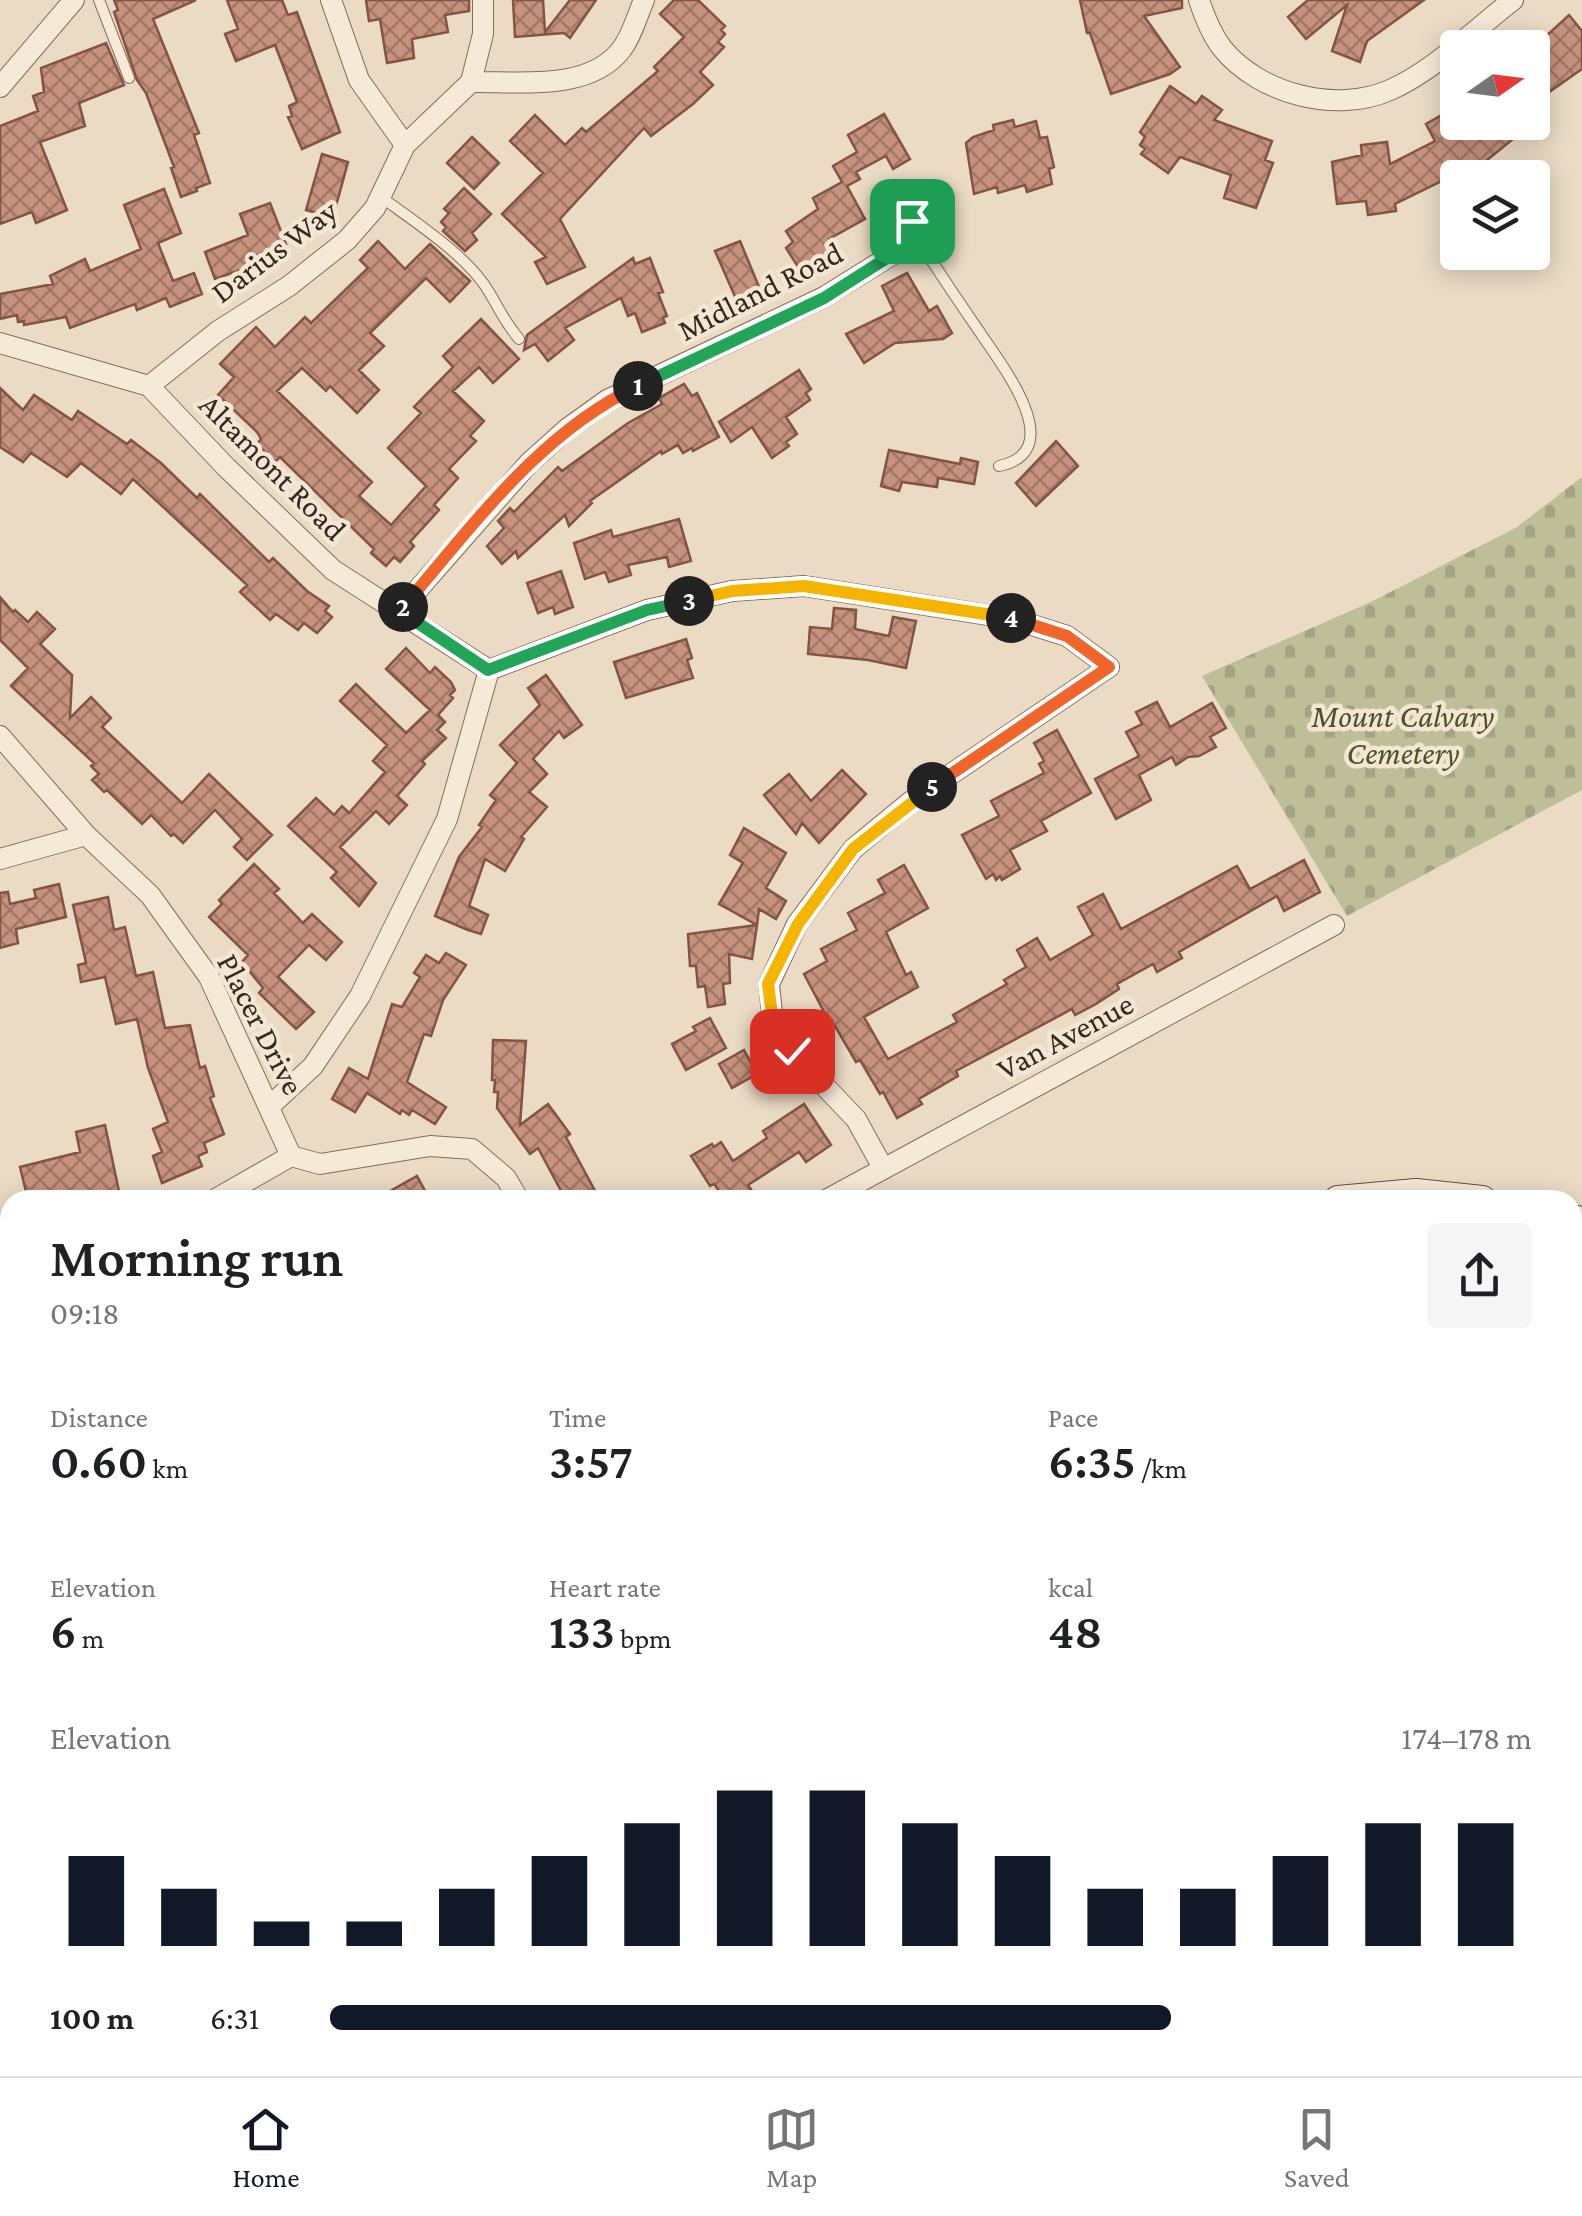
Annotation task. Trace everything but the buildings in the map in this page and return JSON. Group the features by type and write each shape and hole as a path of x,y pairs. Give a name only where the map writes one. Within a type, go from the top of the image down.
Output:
{"street":[{"path":"0,87 74,0"},
{"path":"330,0 359,80 404,145"},
{"path":"483,0 483,34 471,82 569,80 602,66 620,52 644,0"},
{"path":"1198,0 1222,48 1252,74 1283,90 1319,100 1386,92 1412,78 1513,0"},
{"name":"Darius Way","path":"150,386 218,330 289,286 347,240 380,196 404,145 471,82"},
{"name":"Midland Road","path":"400,611 529,463 568,428 607,400 824,298 890,256 910,222"},
{"path":"0,343 150,386"},
{"name":"Altamont Road","path":"150,386 226,467 334,570 488,670"},
{"path":"270,1106 313,1066 360,996 446,819 488,670 647,610 732,591 804,586 1013,618 1067,636 1109,667 910,802 853,849 798,924 768,984 773,1023 792,1051 856,1119 883,1168"},
{"name":"Placer Drive","path":"0,736 86,835 150,895 209,976 291,1156"},
{"path":"0,859 86,835"},
{"name":"Van Avenue","path":"844,1190 1334,925"},
{"path":"232,1190 291,1156 320,1164 430,1146 472,1149 506,1178 513,1190"}],"lane":[{"path":"98,0 129,78"},
{"path":"380,196 446,245 489,290 500,316 519,339"},
{"path":"910,222 1022,395 1030,437 1025,454 1013,463 999,466"}],"green space":[{"name":"Mount Calvary Cemetery","path":"1582,477 1582,790 1347,916 1202,676 1373,601 1517,527"}],"route":[{"path":"792,1051 773,1023 768,984 798,924 853,849 910,802 1109,667 1067,636 1013,618 804,586 732,591 647,610 488,670 400,611 529,463 568,428 607,400 824,298 890,256 912,221"}]}
